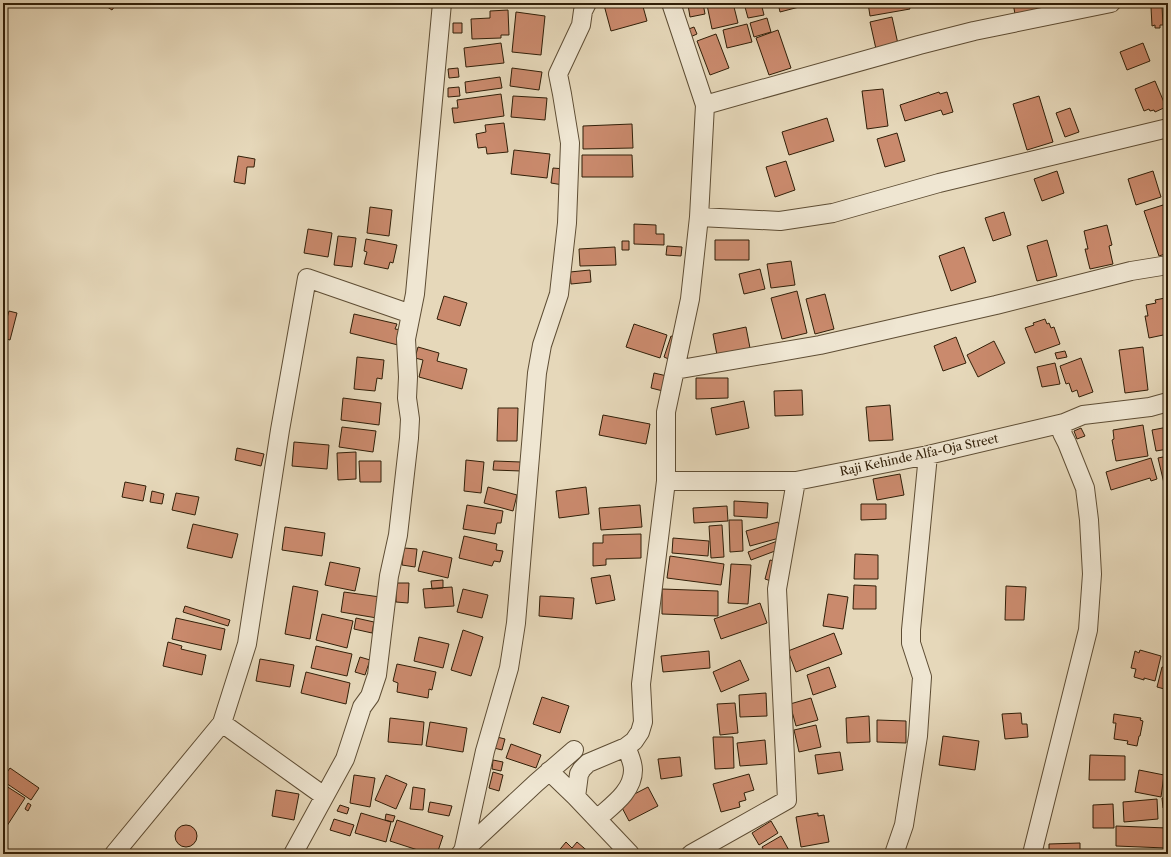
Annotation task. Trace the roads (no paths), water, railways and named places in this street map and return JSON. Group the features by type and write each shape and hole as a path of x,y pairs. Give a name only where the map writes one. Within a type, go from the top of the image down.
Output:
{"street":[{"path":"293,854 345,759 362,707 370,696 377,675 389,576 398,535 409,438 410,420 407,398 408,377 406,339 415,294 442,3"},
{"path":"462,853 485,751 510,668 516,623 537,374 542,345 559,294 567,223 570,143 558,74 581,25 583,11 587,3"},
{"path":"576,797 579,774 582,769 588,764 634,741 640,732 643,722 641,684 666,480 666,412 690,299 700,217 705,105 671,3"},
{"path":"705,105 974,31 1111,3"},
{"path":"700,217 780,221 833,213 939,183 1168,128"},
{"path":"675,370 820,345 996,305 1131,271 1168,264"},
{"path":"114,854 222,723 246,644 280,430 307,278 411,314"},
{"name":"Raji Kehinde Alfa-Oja Street","path":"666,480 796,481 928,455 1064,423 1083,416 1150,407 1168,402"},
{"path":"1032,854 1088,630 1092,574 1089,520 1085,488 1062,433 1064,423"},
{"path":"894,854 904,825 918,736 922,677 911,643 911,630 928,455"},
{"path":"691,854 787,800 777,589 796,481"},
{"path":"222,723 324,796"},
{"path":"597,819 626,791 631,782 633,770 626,746"},
{"path":"462,853 574,750"},
{"path":"549,772 576,797 630,854"}]}
